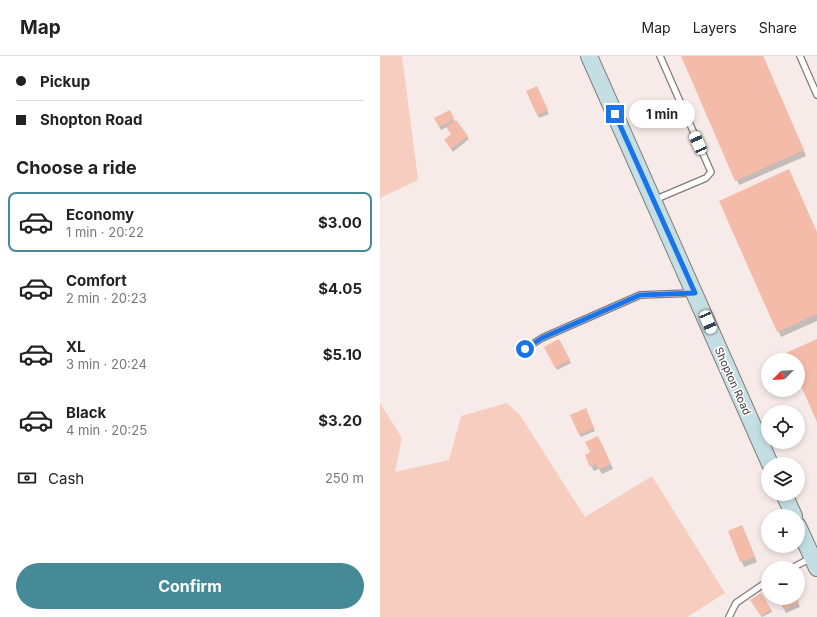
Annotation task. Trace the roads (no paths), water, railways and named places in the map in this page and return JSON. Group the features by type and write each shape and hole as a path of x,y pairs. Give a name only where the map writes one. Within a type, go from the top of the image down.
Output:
{"street":[{"name":"Shopton Road","path":"589,56 767,457"},
{"path":"805,541 815,563"}],"lane":[{"path":"654,200 706,178 711,172 660,56"},
{"path":"800,56 817,94"},
{"path":"525,349 542,338 640,295 695,293"},
{"path":"805,565 815,563"},
{"path":"729,617 736,603 761,586"}]}
